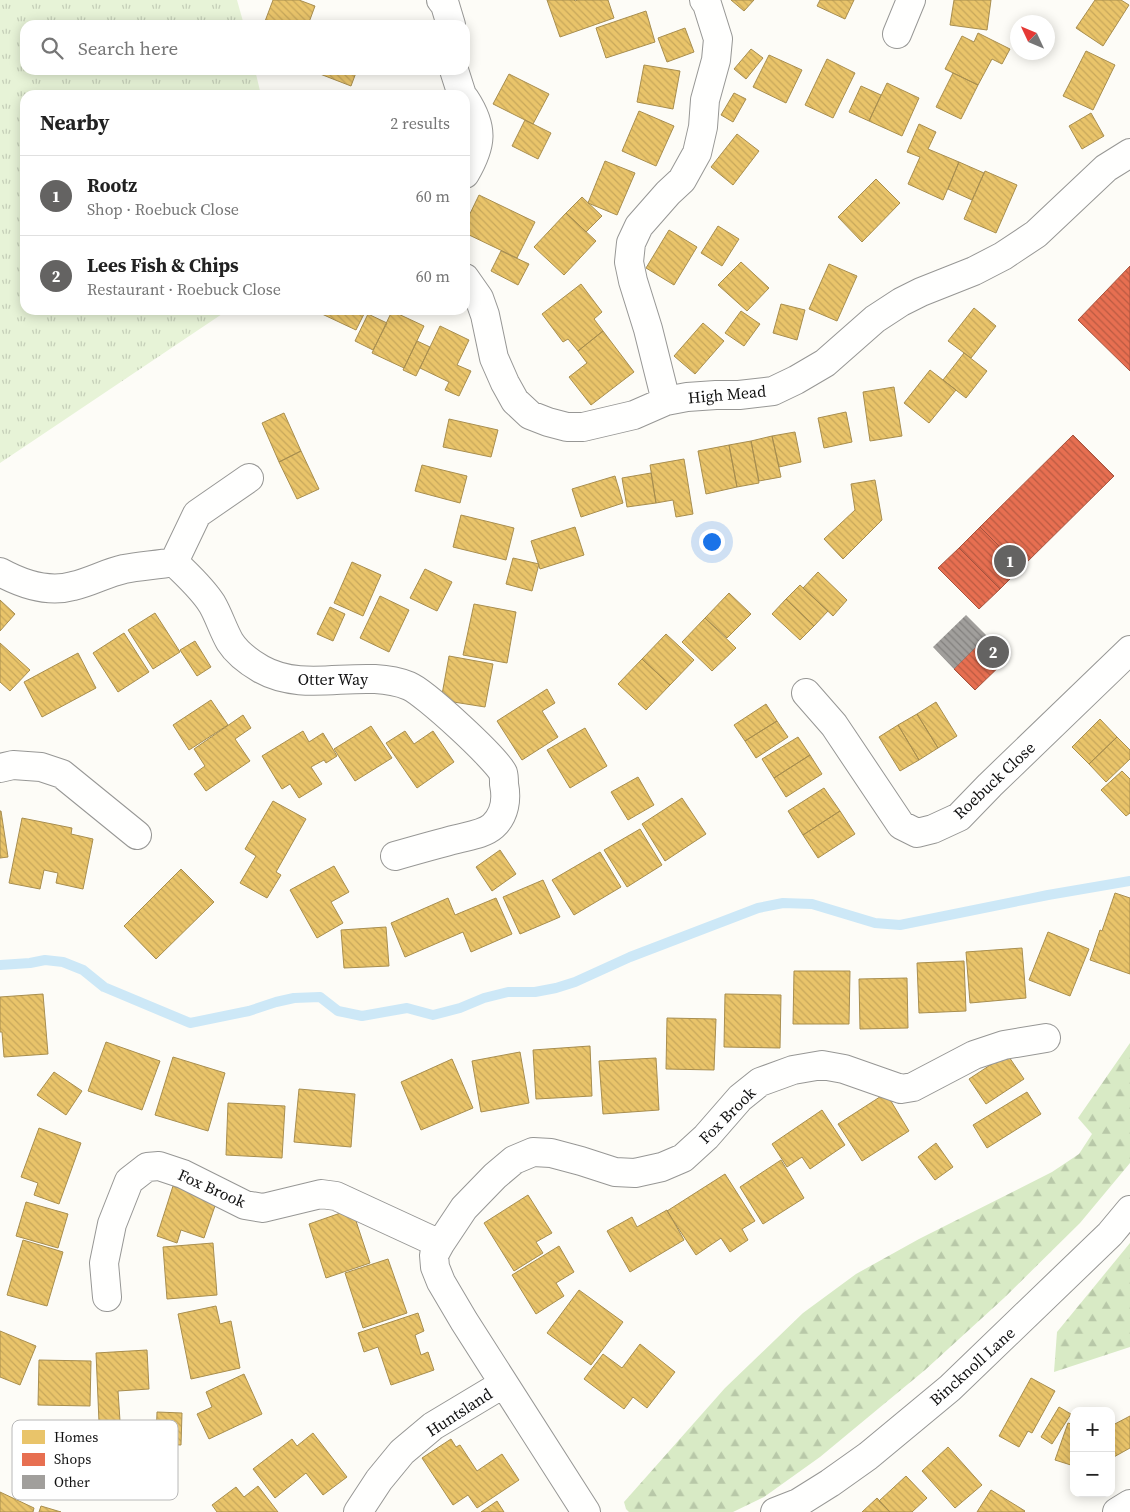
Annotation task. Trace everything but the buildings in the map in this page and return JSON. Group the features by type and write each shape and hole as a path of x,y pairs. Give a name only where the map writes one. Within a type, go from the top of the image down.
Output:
{"street":[{"path":"441,0 445,4 450,20"},
{"path":"666,401 651,338 629,262 631,243 639,226 682,180 697,153 703,127 706,100 716,60 718,39 704,0"},
{"path":"897,34 911,0"},
{"path":"456,75 460,90"},
{"path":"470,106 474,112 480,136 476,152 470,164"},
{"name":"High Mead","path":"470,285 479,298 485,315 494,358 515,401 530,415 548,422 567,427 583,427 634,415 666,401 687,397 739,395 773,391 825,363 875,319 901,302 974,271 1003,256 1036,234 1106,168 1130,153"},
{"path":"0,572 14,580 54,589 73,586 98,576 125,569 174,562 197,514 248,478"},
{"name":"Otter Way","path":"174,562 212,604 230,642 242,656 261,669 283,678 320,681 359,678 389,680 410,687 433,703 487,754 503,773 506,795 503,812 492,826 476,834 395,856"},
{"name":"Roebuck Close","path":"806,693 834,725 901,826 917,833 933,829 959,817 1130,650"},
{"path":"0,768 13,765 41,767 62,774 137,835"},
{"name":"Fox Brook","path":"503,1384 441,1282 435,1267 434,1255 464,1208 495,1176 514,1160 533,1152 551,1153 615,1172 635,1173 662,1167 682,1158 688,1153 706,1137 740,1098 760,1082 793,1070 822,1065 844,1069 901,1089 913,1087 974,1055 1004,1045 1046,1038"},
{"name":"Fox Brook","path":"107,1297 104,1263 112,1224 130,1181 147,1167 159,1166 183,1174 245,1205 263,1208 321,1194 336,1196 440,1244"},
{"name":"Bincknoll Lane","path":"788,1509 868,1456 950,1388 1110,1234 1130,1210"},
{"name":"Huntsland","path":"358,1512 379,1480 402,1452 433,1426 503,1384 586,1512"},
{"path":"1117,1512 1130,1504"}],"green space":[{"path":"0,0 237,0 243,20 20,20 20,75 256,75 260,90 20,90 20,315 221,315 0,463"},
{"path":"1130,1043 1130,1163 1080,1223 1004,1298 925,1370 820,1457 764,1497 733,1512 629,1512 626,1509 624,1502 725,1388 803,1313 856,1274 919,1239 1052,1172 1079,1154 1092,1134 1078,1118"},
{"path":"1130,1243 1130,1347 1054,1372 1057,1332"}],"waterway":[{"path":"0,965 45,960 63,962 83,970 104,987 190,1023 249,1011 294,998 320,997 338,1011 362,1016 407,1008 433,1015 508,992 535,992 575,982 630,957 758,908 783,903 812,904 875,923 900,925 1048,895 1130,881"}],"place":[{"name":"Rootz","path":"1010,561"},
{"name":"Lees Fish & Chips","path":"993,652"}]}
